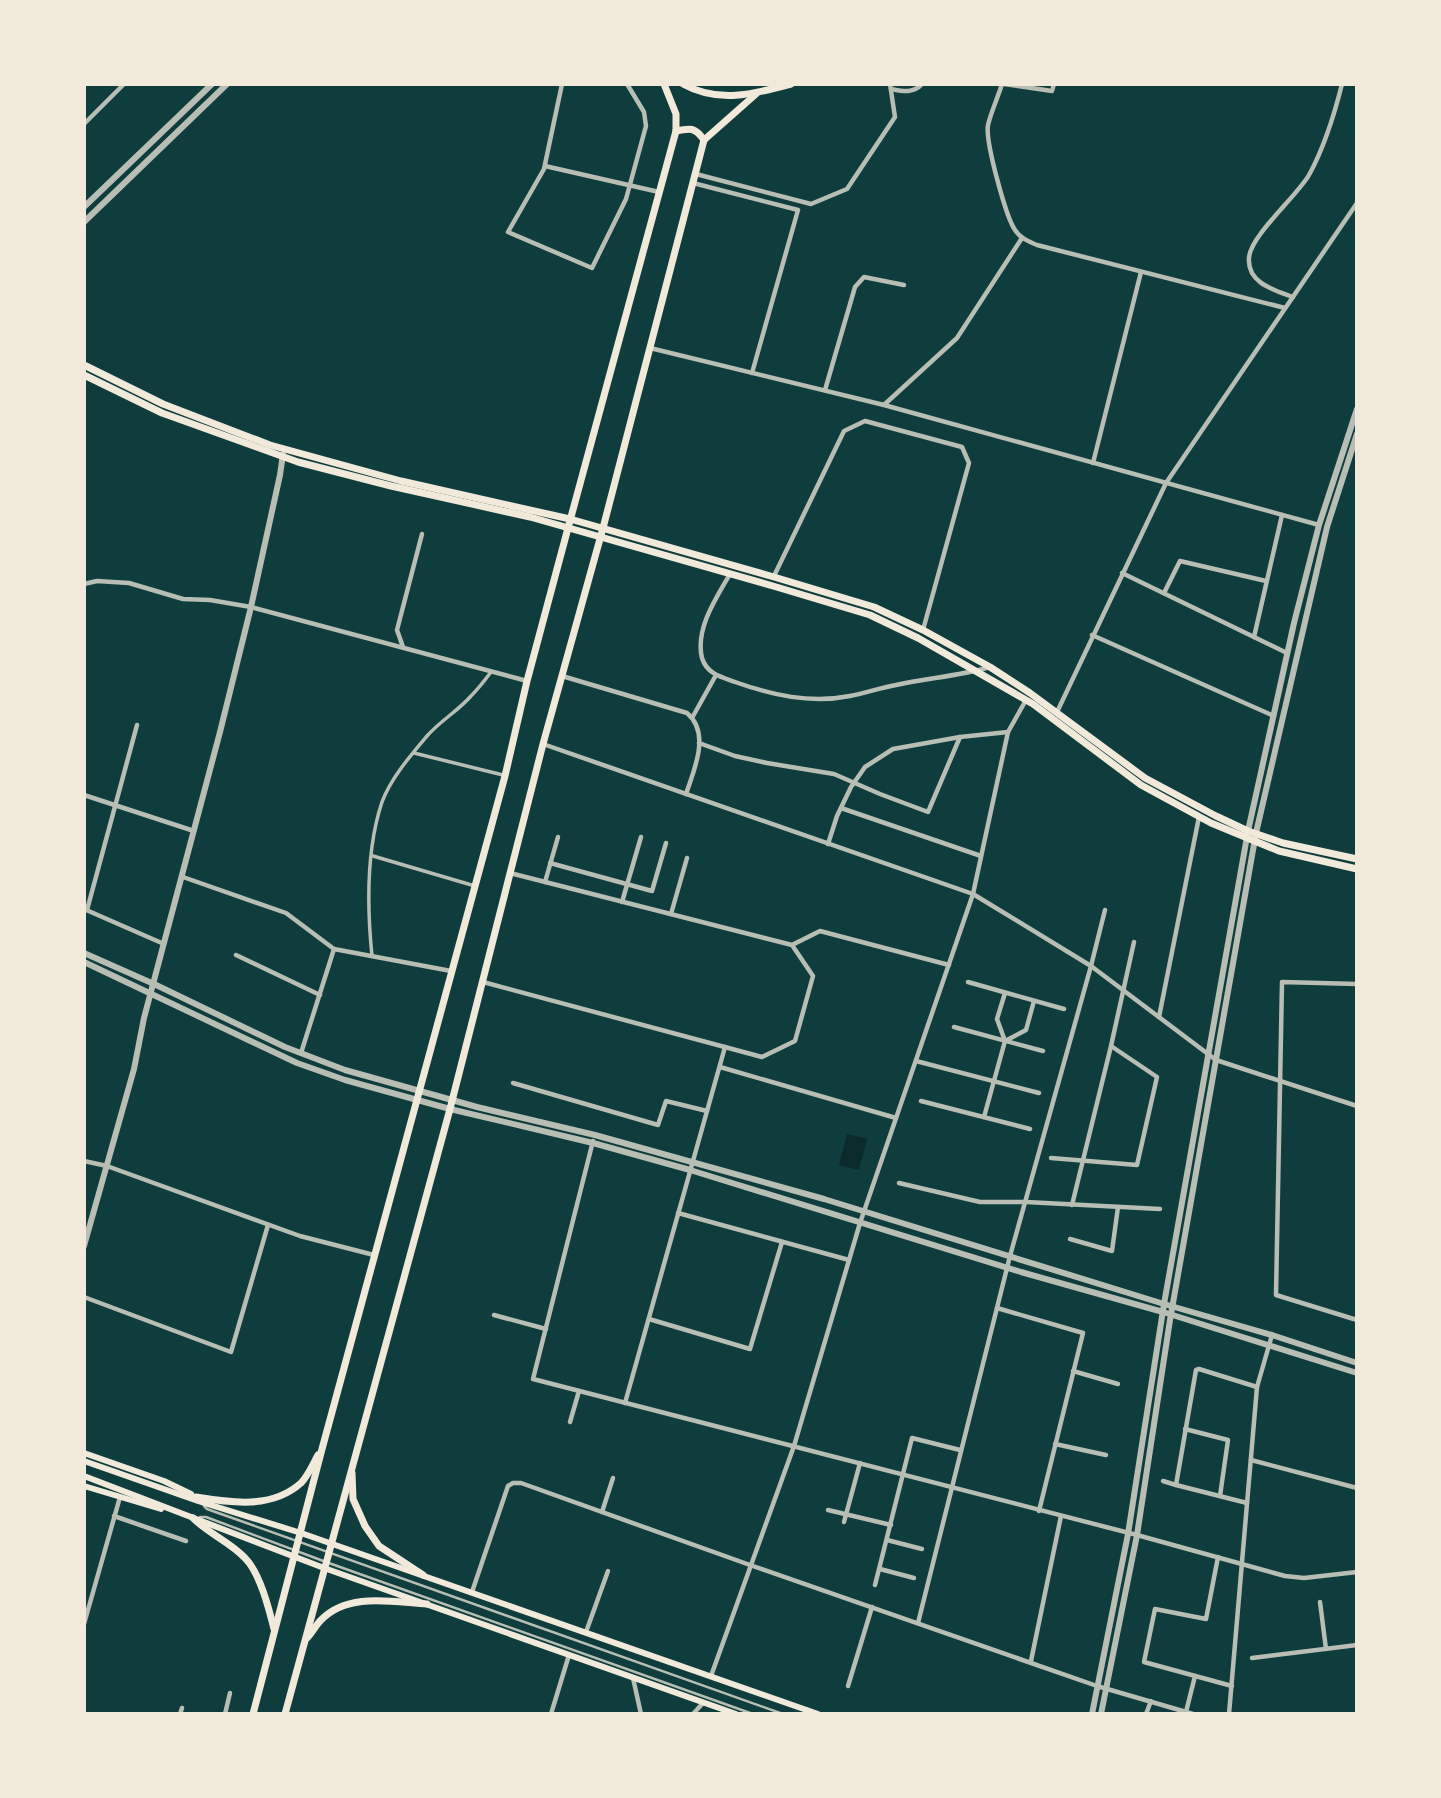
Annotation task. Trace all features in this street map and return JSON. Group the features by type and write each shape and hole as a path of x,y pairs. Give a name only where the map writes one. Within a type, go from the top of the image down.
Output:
{"main road":[{"path":"253,1714 322,1449 505,776 570,519 676,131 676,114 664,84"},
{"path":"683,84 695,91 732,97 791,84"},
{"path":"285,1714 450,1109 543,744 603,528 704,140 758,93"},
{"path":"676,131 687,128 698,132 704,140"},
{"path":"84,365 163,404 283,453 570,519 874,607 990,667 1140,785 1199,817 1251,836 1357,859"},
{"path":"84,375 162,413 391,486 530,517 870,615 1057,712 1145,778 1279,851 1357,869"},
{"path":"84,1452 164,1481 197,1499 263,1502 303,1482 322,1449"},
{"path":"84,1461 300,1537 331,1543 818,1714"},
{"path":"351,1467 354,1499 365,1526 379,1546 422,1575"},
{"path":"84,1476 427,1604 736,1714"},
{"path":"84,1486 193,1518 202,1528 246,1559 268,1602 275,1633"},
{"path":"303,1645 321,1619 345,1604 371,1601 427,1604"}],"street":[{"path":"84,124 124,84"},
{"path":"84,207 212,84"},
{"path":"84,222 227,84"},
{"path":"562,84 545,166 508,232 592,268 626,199 646,126 644,112 627,84"},
{"path":"695,179 811,204 847,189 895,117 890,86 906,92 922,84"},
{"path":"1054,84 1052,91 1003,84 988,127 989,146 1009,216 1013,228 1022,238 1037,245 1285,308"},
{"path":"1293,297 1270,289 1254,278 1248,255 1258,237 1308,177 1331,128 1342,84"},
{"path":"545,166 659,192"},
{"path":"695,179 798,210 752,373"},
{"path":"1057,712 1166,483 1357,203"},
{"path":"884,405 957,338 1022,238"},
{"path":"1093,463 1141,272"},
{"path":"825,390 855,287 864,277 904,285"},
{"path":"649,348 884,405 1320,525"},
{"path":"1092,1714 1128,1534 1164,1304 1209,1054 1274,716 1287,653 1320,525 1357,409"},
{"path":"774,577 844,431 865,421 962,447 969,463 923,630"},
{"path":"1101,1714 1137,1535 1172,1306 1216,1060 1251,836 1326,527 1357,435"},
{"path":"84,1246 134,1069 144,1018 183,877 251,607 283,453"},
{"path":"1254,636 1282,514"},
{"path":"404,648 397,630 422,534"},
{"path":"1164,593 1181,561 1266,581"},
{"path":"1122,573 1287,653"},
{"path":"730,574 710,613 701,644 707,669 743,685 794,699 815,700 847,697 990,667"},
{"path":"84,583 129,583 183,599 210,600 251,607 527,681"},
{"path":"1092,635 1274,716"},
{"path":"372,956 368,918 369,878 375,833 383,801 397,774 429,734 471,697 491,671"},
{"path":"692,718 716,675"},
{"path":"562,676 687,713 697,725 699,743 698,759 687,794"},
{"path":"711,1676 794,1446 860,1223 973,894 1008,732 1028,696"},
{"path":"137,726 86,910 165,945"},
{"path":"828,844 841,808 865,767 893,748 1008,732"},
{"path":"699,743 735,756 834,774 928,812 960,737"},
{"path":"543,744 973,894 1091,966 1216,1060 1357,1106"},
{"path":"414,753 505,776"},
{"path":"84,795 194,831"},
{"path":"841,808 981,856"},
{"path":"1159,1017 1199,817"},
{"path":"622,902 641,837"},
{"path":"545,882 558,838"},
{"path":"550,863 652,891 666,843"},
{"path":"372,856 475,886"},
{"path":"670,914 687,858"},
{"path":"510,873 792,945 820,931 949,965"},
{"path":"183,877 286,913 334,949 452,971"},
{"path":"918,1623 1010,1256 1105,910"},
{"path":"1072,1205 1134,942"},
{"path":"482,981 762,1056 795,1041 813,976 792,945"},
{"path":"301,1054 334,949"},
{"path":"84,953 301,1054 345,1070 691,1166 824,1199 1357,1363"},
{"path":"236,955 320,995"},
{"path":"84,961 297,1063 345,1080 450,1109 594,1139"},
{"path":"968,982 1064,1009"},
{"path":"1357,984 1282,982 1276,1295 1357,1320"},
{"path":"985,1117 1005,1041 998,1019 1005,993"},
{"path":"1005,1041 1027,1030 1034,1001"},
{"path":"954,1027 1043,1051"},
{"path":"1051,1158 1137,1165 1157,1077 1111,1046"},
{"path":"625,1403 725,1047"},
{"path":"916,1061 1040,1093"},
{"path":"719,1067 896,1118"},
{"path":"513,1083 658,1125 666,1101 707,1111"},
{"path":"922,1101 1030,1129"},
{"path":"594,1139 533,1379 1137,1535 1285,1576 1304,1578 1357,1572"},
{"path":"84,1161 107,1166 300,1236 375,1255"},
{"path":"691,1166 860,1223 1171,1314 1357,1373"},
{"path":"899,1183 980,1202 1160,1209"},
{"path":"1070,1239 1112,1251 1118,1207"},
{"path":"678,1213 849,1260"},
{"path":"84,1297 231,1352 268,1225"},
{"path":"649,1319 750,1349 782,1242"},
{"path":"997,1308 1083,1333 1039,1511"},
{"path":"494,1315 546,1329"},
{"path":"1229,1714 1257,1387 1272,1335"},
{"path":"1176,1485 1196,1370 1257,1387"},
{"path":"1073,1371 1118,1384"},
{"path":"570,1422 579,1391"},
{"path":"1185,1429 1228,1440 1220,1496"},
{"path":"875,1585 912,1438 960,1450"},
{"path":"1055,1444 1106,1455"},
{"path":"1251,1461 1357,1488"},
{"path":"845,1522 860,1463"},
{"path":"602,1512 613,1478"},
{"path":"1163,1481 1247,1503"},
{"path":"472,1592 508,1486 521,1483 750,1566 1097,1686 1193,1714"},
{"path":"84,1624 120,1497"},
{"path":"828,1510 891,1525"},
{"path":"114,1516 186,1541"},
{"path":"1031,1661 1062,1516"},
{"path":"887,1540 922,1549"},
{"path":"1218,1557 1206,1619 1155,1609 1144,1662 1232,1686"},
{"path":"880,1569 914,1578"},
{"path":"586,1632 608,1571"},
{"path":"1320,1602 1326,1649"},
{"path":"849,1686 872,1607"},
{"path":"1252,1658 1357,1645"},
{"path":"551,1714 569,1655"},
{"path":"1186,1712 1195,1676"},
{"path":"633,1677 642,1714"},
{"path":"225,1714 230,1693"},
{"path":"1146,1714 1151,1701"},
{"path":"693,1714 704,1702"},
{"path":"703,1714 704,1702"},
{"path":"180,1714 182,1708"}],"lane":[{"path":"300,1537 329,1552 783,1714"},
{"path":"325,1565 753,1714"}],"water":[{"path":"847,1134 867,1139 859,1170 839,1165"}]}
